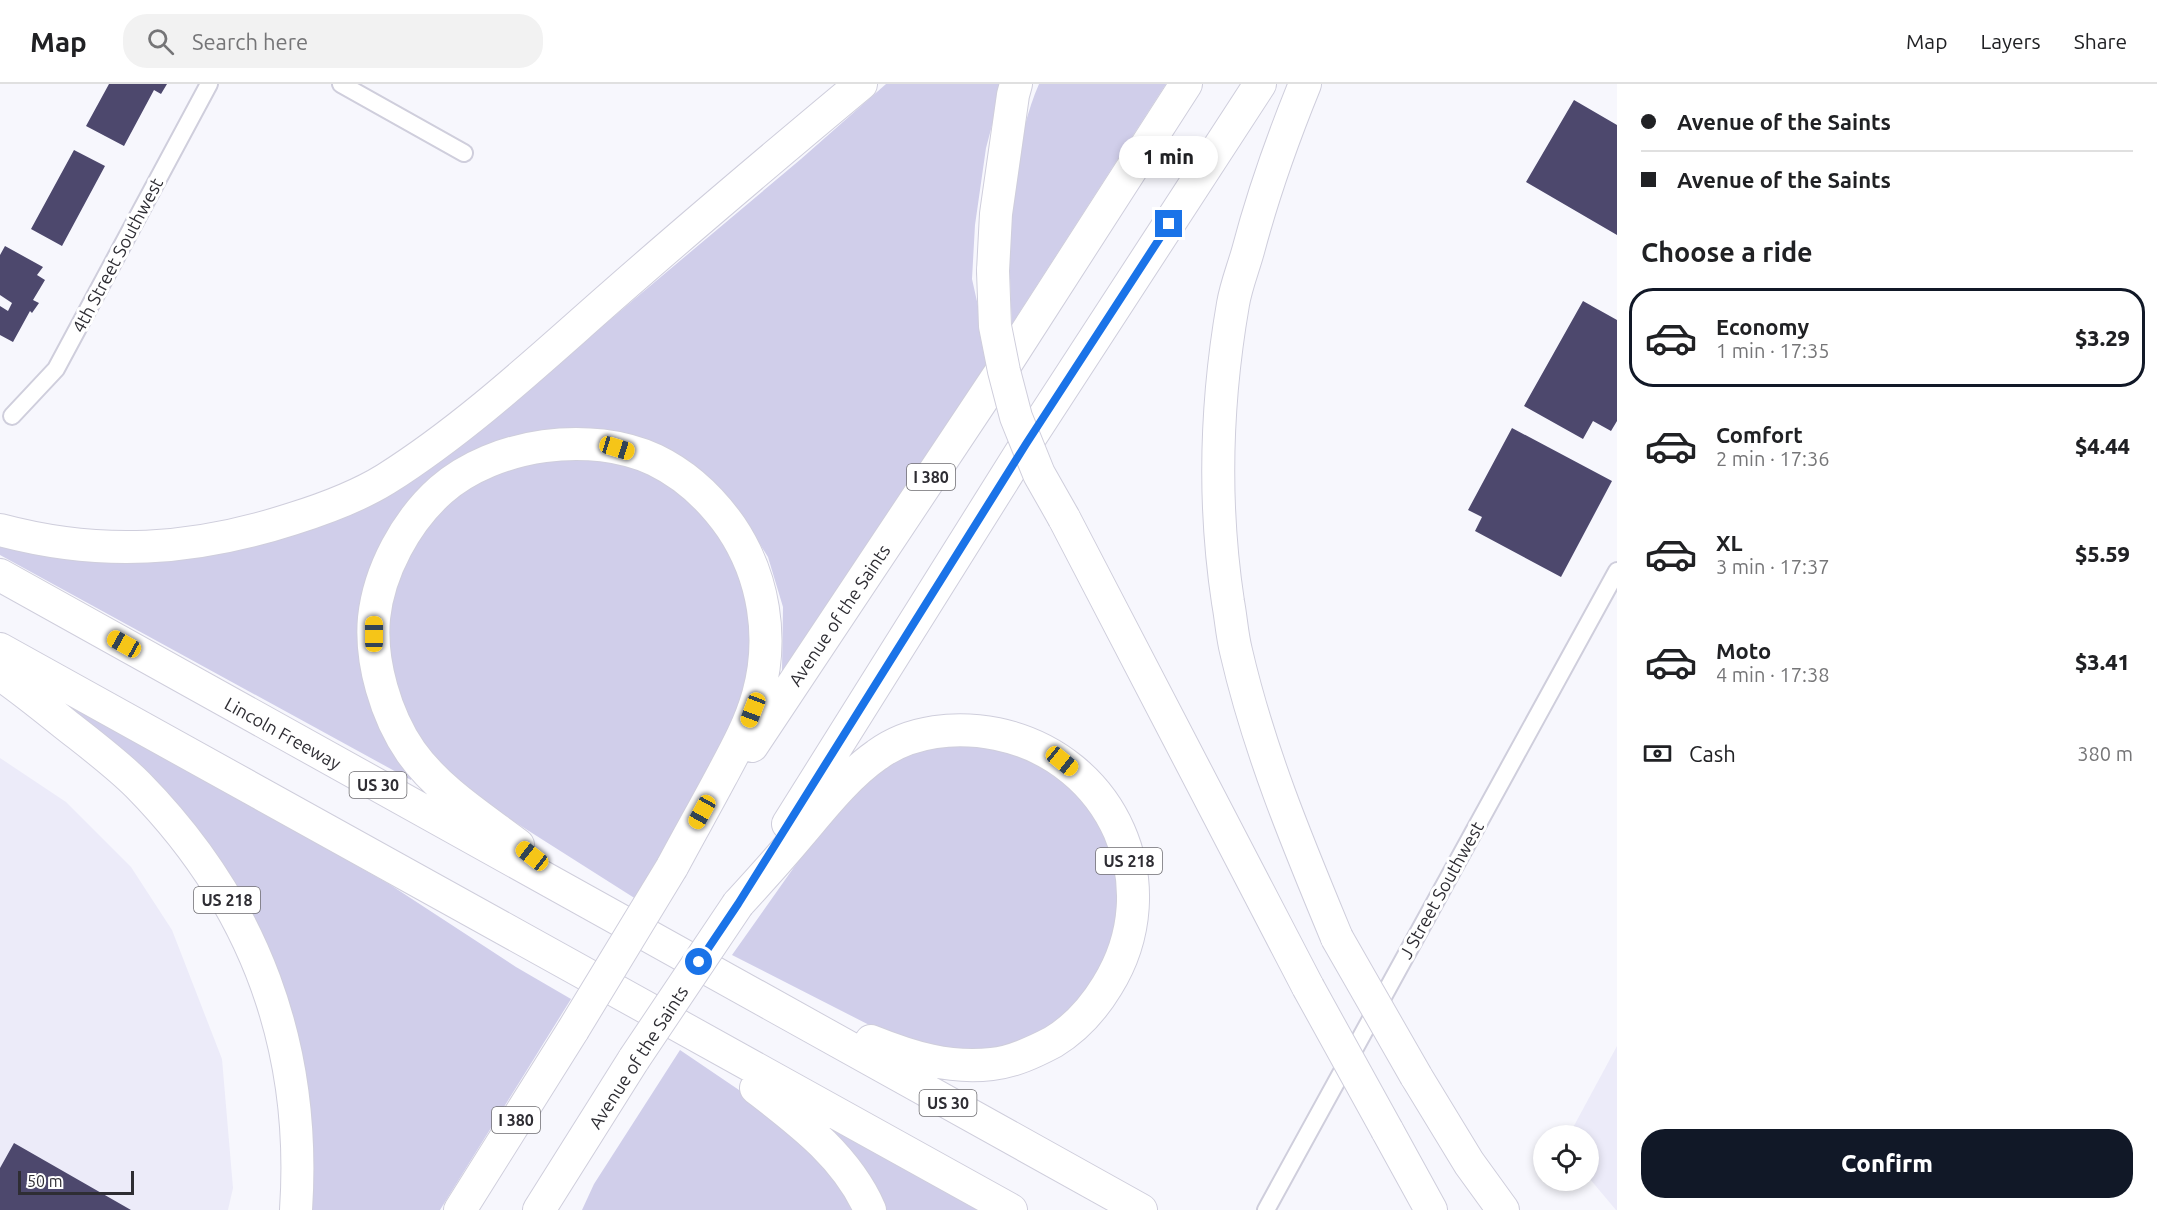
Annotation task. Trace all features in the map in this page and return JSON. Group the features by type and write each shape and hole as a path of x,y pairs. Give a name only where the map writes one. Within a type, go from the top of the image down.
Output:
{"highway":[{"path":"0,530 30,538 94,546 153,547 215,540 329,507 383,481 438,444 500,395 736,187 861,84"},
{"path":"1016,84 1012,94 996,213 993,271 995,326 1016,417 1039,474 1308,987 1431,1210"},
{"name":"Avenue of the Saints","path":"460,1210 672,867 998,376 1186,84"},
{"name":"Avenue of the Saints","path":"539,1210 634,1059 738,904 1026,444 1260,84"},
{"path":"1305,84 1289,123 1255,223 1233,302 1223,378 1218,505 1224,573 1236,650 1256,726 1288,820 1337,938 1469,1163 1503,1210"},
{"path":"601,910 445,789 411,752 381,688 374,651 374,617 383,581 395,552 415,518 442,489 474,468 508,454 544,446 583,443 617,448 655,460 686,480 716,506 738,538 756,574 764,612 766,646 759,694 741,740 672,867"},
{"name":"Lincoln Freeway","path":"0,574 755,995"},
{"path":"0,649 1011,1210"},
{"name":"US 218","path":"0,674 77,733 137,784 176,827 207,868 232,909 259,965 274,1006 287,1056 296,1107 298,1174 296,1210"},
{"name":"US 218","path":"738,904 839,789 878,754 902,741 927,733 959,730 1011,737 1041,748 1084,779 1102,800 1116,824 1126,848 1132,875 1133,899 1130,928 1125,952 1114,976 1082,1020 1065,1034 1041,1048 1016,1058 994,1064 939,1063 907,1055 755,995"},
{"name":"US 30","path":"755,995 1141,1210"},
{"path":"635,1003 750,1082 803,1124 836,1157 862,1191 870,1210"},
{"path":"563,1210 612,1096"}],"street":[{"name":"4th Street Southwest","path":"12,416 57,369 209,84"},
{"path":"341,84 464,153"},
{"name":"J Street Southwest","path":"1268,1206 1617,571"}],"shaded area":[{"path":"886,84 1003,84 986,148 975,225 972,279 990,360 790,671 782,670 783,607 768,557 741,514 710,479 674,455 488,450 371,582 413,772 411,780 0,555 0,540 241,544 530,387 801,159"},
{"path":"1039,84 1166,84 1012,324 1010,234 1012,202 1021,140"},
{"path":"577,452 668,478 730,535 757,610 741,720 636,899 461,788 426,752 407,722 386,651 390,612 400,571 434,515 457,495 504,464"},
{"path":"70,704 389,884 516,967 571,999 440,1210 307,1210 273,965 66,710"},
{"path":"935,743 1029,751 1106,821 1126,890 1106,974 1059,1025 993,1053 962,1054 883,1032 732,955 845,795 879,765"},
{"path":"0,758 66,802 131,867 172,930 222,1059 233,1188 228,1210 0,1210"},
{"path":"1617,1046 1617,1210 1599,1190 1599,1125 1574,1125"},
{"path":"680,1050 739,1090 826,1164 859,1210 582,1210 594,1184"},
{"path":"835,1129 979,1210 883,1210 830,1135"}],"building":[{"path":"109,84 167,84 161,94 154,90 124,146 86,126"},
{"path":"1574,100 1617,125 1617,235 1526,182"},
{"path":"74,150 105,166 62,246 31,229"},
{"path":"5,246 43,267 37,275 45,280 33,300 39,303 32,313 30,311 13,342 0,335 0,306 8,311 12,303 0,295 0,255"},
{"path":"1583,301 1617,320 1617,421 1611,431 1593,421 1583,439 1524,406"},
{"path":"1512,428 1612,481 1561,577 1475,531 1482,517 1468,510"},
{"path":"14,1143 131,1210 0,1210 0,1168"}],"route":[{"path":"699,962 738,904 1026,444 1169,224"}]}
